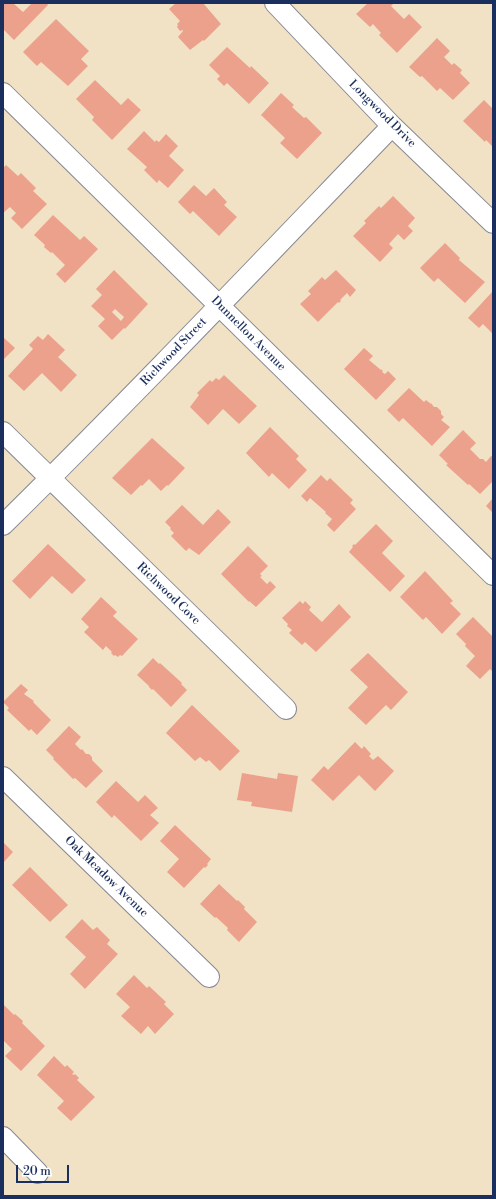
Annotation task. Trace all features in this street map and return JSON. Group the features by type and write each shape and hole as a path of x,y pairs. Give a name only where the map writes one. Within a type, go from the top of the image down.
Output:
{"street":[{"name":"Longwood Drive","path":"275,3 392,126 493,223"},
{"name":"Dunnellon Avenue","path":"3,93 493,575"},
{"name":"Richwood Street","path":"3,525 219,306 392,126"},
{"name":"Richwood Cove","path":"3,432 286,709"},
{"name":"Oak Meadow Avenue","path":"3,777 209,977"},
{"path":"3,1138 38,1173"}],"building":[{"path":"3,3 13,3 23,12 32,3 47,3 48,5 14,40 3,29"},
{"path":"176,3 203,3 221,24 204,41 203,40 190,50 178,37 183,30 180,31 177,27 177,24 180,21 169,9"},
{"path":"368,3 394,3 391,6 404,19 409,14 422,27 397,53 379,35 381,33 373,24 370,27 356,14"},
{"path":"56,19 89,51 81,59 88,66 68,86 41,62 37,66 23,52"},
{"path":"437,38 450,51 444,57 452,65 454,63 462,70 460,73 470,83 453,100 440,88 437,91 422,76 420,77 409,67"},
{"path":"227,47 269,83 249,104 227,83 224,86 217,79 220,76 209,65"},
{"path":"95,80 121,105 128,98 141,110 112,140 92,120 94,117 76,99"},
{"path":"281,93 294,105 292,107 304,118 306,117 322,133 297,159 280,143 285,138 261,115"},
{"path":"484,100 493,109 493,147 486,140 485,142 463,121"},
{"path":"144,131 155,142 156,140 159,142 166,134 178,146 169,156 184,170 168,188 159,180 157,183 144,170 147,167 127,149"},
{"path":"6,165 18,176 21,173 36,188 33,191 47,204 22,229 11,218 16,213 10,207 3,213 3,168"},
{"path":"194,185 206,196 214,188 227,202 224,205 237,217 219,236 193,211 190,214 178,202"},
{"path":"393,196 415,218 408,226 413,231 404,240 398,234 389,244 393,248 380,262 353,236 366,223 364,221 379,206 381,208"},
{"path":"53,215 80,240 84,236 98,249 65,283 56,274 65,265 52,252 51,253 44,247 45,245 34,235"},
{"path":"445,243 460,258 459,260 485,282 465,303 438,278 434,282 420,268"},
{"path":"114,270 148,304 125,329 124,328 112,340 98,326 105,319 91,306 102,295 96,289","holes":["115,309 124,317 121,321 112,312"]},
{"path":"336,270 356,290 350,297 347,293 339,303 338,302 318,322 300,304 311,294 308,291 322,277 325,280"},
{"path":"493,291 493,334 483,324 479,328 468,318"},
{"path":"48,334 65,350 58,357 77,375 61,392 42,373 24,391 8,376 33,349 29,345 38,336 43,340"},
{"path":"3,337 15,348 3,360"},
{"path":"364,348 373,356 369,360 381,369 383,371 382,372 385,374 388,371 396,379 376,400 344,369"},
{"path":"224,375 257,406 239,424 223,409 208,425 190,407 199,395 197,393 210,380 212,382 216,378 219,380"},
{"path":"409,388 424,402 426,400 434,407 437,407 444,417 441,420 450,427 432,446 403,418 399,422 387,410"},
{"path":"270,427 299,456 296,459 307,470 289,489 272,473 269,477 246,453"},
{"path":"463,430 476,443 470,449 480,459 483,459 486,462 491,456 493,457 493,481 480,494 446,465 448,464 439,455"},
{"path":"152,438 185,468 168,486 167,485 161,491 149,479 131,495 112,478"},
{"path":"321,475 327,481 330,478 353,500 350,503 356,509 334,532 327,525 332,519 325,513 326,512 310,498 307,502 301,496"},
{"path":"493,498 493,513 486,506"},
{"path":"182,505 203,525 218,509 231,522 199,555 189,548 186,551 171,536 174,533 165,522"},
{"path":"376,524 393,541 382,553 405,576 390,592 349,552 353,547 352,546 354,544 355,545"},
{"path":"48,544 86,580 72,594 52,576 30,599 12,581"},
{"path":"248,546 268,566 260,574 262,576 260,577 267,584 270,581 276,587 256,607 221,574"},
{"path":"425,571 453,601 450,603 461,614 442,634 426,617 423,620 400,597"},
{"path":"101,597 117,612 113,616 138,639 122,656 114,656 106,646 103,650 84,632 89,627 81,619"},
{"path":"300,601 303,604 305,601 311,607 309,610 322,622 339,604 351,617 316,652 305,642 302,645 289,633 292,630 287,626 288,624 282,618"},
{"path":"473,617 493,637 493,672 490,669 480,679 466,666 475,656 456,634"},
{"path":"368,653 408,692 391,710 386,705 366,725 348,708 368,687 350,670"},
{"path":"153,658 182,683 181,684 187,690 171,707 137,675"},
{"path":"21,684 28,690 24,694 34,701 33,702 51,720 37,735 31,729 29,731 7,710 9,708 3,702"},
{"path":"192,705 240,751 220,771 209,760 206,762 200,757 195,761 166,733"},
{"path":"69,726 81,737 75,744 86,754 89,754 92,757 92,760 103,771 86,788 75,778 73,779 46,750"},
{"path":"355,742 362,749 364,746 371,754 369,756 373,760 378,756 394,771 375,791 359,775 333,801 311,780 324,766 328,770"},
{"path":"242,773 277,779 278,773 298,776 292,812 251,806 252,802 237,800"},
{"path":"116,781 138,802 145,795 158,808 150,815 159,823 141,841 114,815 112,818 96,802"},
{"path":"175,825 211,859 207,864 208,865 205,868 204,867 184,888 167,872 179,859 160,841"},
{"path":"3,842 13,852 3,863"},
{"path":"30,867 68,905 50,922 12,885"},
{"path":"219,884 245,907 244,909 257,922 239,942 227,930 228,928 200,904"},
{"path":"82,919 93,930 97,927 110,940 107,944 118,954 85,989 70,974 86,957 65,937"},
{"path":"134,975 147,988 149,986 166,1002 164,1004 174,1014 155,1034 148,1026 141,1034 121,1016 130,1007 116,994"},
{"path":"3,1004 14,1015 15,1014 23,1021 22,1023 45,1046 21,1071 5,1056 12,1049 3,1040"},
{"path":"54,1056 65,1067 67,1065 74,1072 72,1074 75,1074 79,1078 77,1080 95,1097 71,1121 57,1108 64,1101 37,1075"}]}
